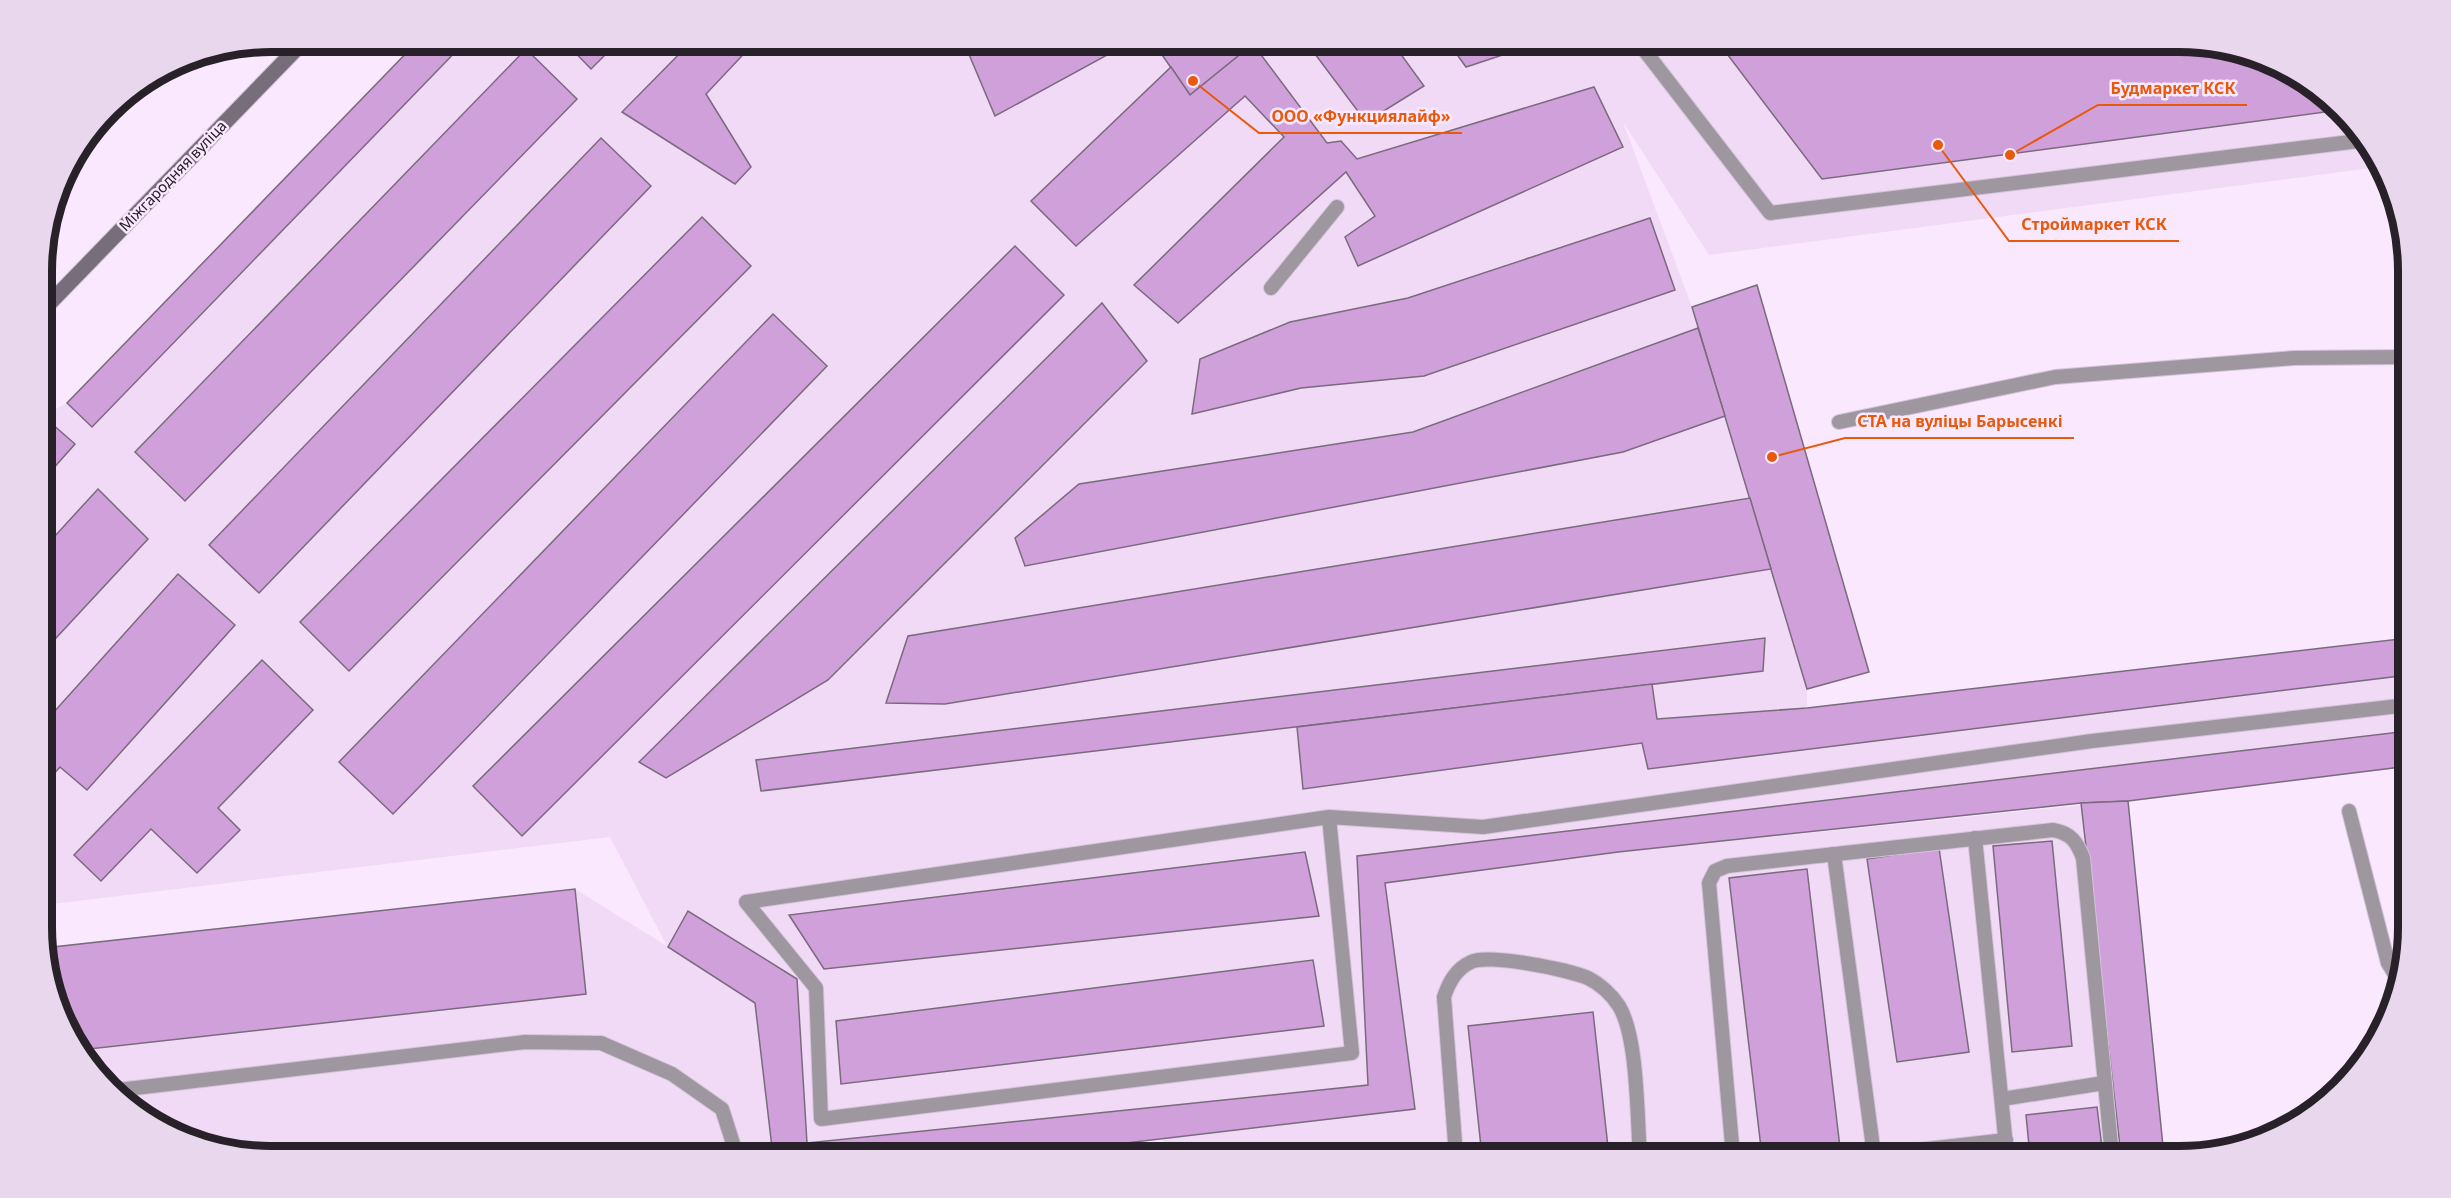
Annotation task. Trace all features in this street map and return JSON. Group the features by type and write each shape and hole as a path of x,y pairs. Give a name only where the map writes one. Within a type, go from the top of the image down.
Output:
{"main road":[{"name":"Міжгародняя вуліца","path":"52,301 293,52"}],"lane":[{"path":"1646,52 1770,213 2356,141"},
{"path":"1271,288 1337,207"},
{"path":"1839,422 2055,377 2294,358 2398,357"},
{"path":"1329,816 1352,1053 821,1119 816,988 746,902 1329,816 1482,827 2092,741 2398,706"},
{"path":"2349,811 2388,963 2394,972"},
{"path":"1732,1146 1709,883 1715,871 1727,866 2053,830 2065,832 2077,843 2083,858 2111,1146"},
{"path":"1976,838 2006,1146"},
{"path":"1834,854 1873,1146"},
{"path":"1455,1146 1444,997 1450,979 1472,961 1495,957 1588,978 1605,989 1620,1007 1630,1040 1639,1146"},
{"path":"125,1089 525,1042 601,1043 672,1074 722,1109 734,1146"},
{"path":"2002,1099 2104,1083"},
{"path":"1953,1146 2006,1140"}],"shaded area":[{"path":"407,52 2180,52 2208,54 2264,69 2301,89 2344,127 2372,168 1709,255 1623,122 1692,307 1807,689 1807,708 2398,639 2398,767 2128,801 2163,1146 1164,1146 1163,1138 1098,1146 271,1146 243,1144 201,1134 174,1123 138,1100 107,1071 89,1048 69,1011 60,983 53,947 575,889 667,946 610,837 52,904 52,411 67,403","holes":["2112,802 1771,837 2081,803"]}],"building":[{"path":"407,52 455,52 92,427 67,403"},
{"path":"523,52 529,52 577,99 185,501 135,452"},
{"path":"575,52 608,52 591,69"},
{"path":"681,52 746,52 706,94 751,167 735,184 622,112"},
{"path":"968,52 1108,52 1109,54 995,116"},
{"path":"1160,52 1243,52 1190,95"},
{"path":"1243,52 1259,52 1327,143 1341,141 1357,159 1594,87 1623,147 1358,266 1345,237 1375,216 1346,172 1178,323 1134,285 1284,137 1245,96 1076,246 1031,201 1171,67 1190,95"},
{"path":"1314,52 1399,52 1424,86 1366,122"},
{"path":"1455,52 1512,52 1466,67"},
{"path":"1726,52 2180,52 2208,54 2250,64 2277,75 2301,89 2329,112 1822,179"},
{"path":"601,138 651,186 259,593 209,545"},
{"path":"702,217 751,266 349,671 300,622"},
{"path":"1650,218 1675,290 1424,376 1301,388 1192,414 1200,359 1290,322 1408,298"},
{"path":"1015,246 1064,295 522,836 473,786"},
{"path":"1757,285 1869,672 1807,689 1692,307"},
{"path":"1102,303 1147,361 828,680 666,778 639,762"},
{"path":"773,314 827,366 393,814 339,762"},
{"path":"1698,328 1725,416 1623,452 1025,566 1015,538 1079,484 1413,432"},
{"path":"52,424 75,444 52,470"},
{"path":"98,489 148,539 52,642 52,539"},
{"path":"1750,498 1771,569 945,704 886,703 908,636"},
{"path":"178,574 235,625 87,790 60,767 52,776 52,714"},
{"path":"1765,638 1763,671 761,791 756,760"},
{"path":"2398,639 2398,676 1648,769 1642,743 1303,789 1297,727 1652,684 1657,719 1807,708"},
{"path":"262,660 313,710 218,808 240,830 197,873 151,829 101,881 74,855"},
{"path":"2398,732 2398,767 2128,801 2081,803 1618,852 1385,883 1415,1109 1101,1146 772,1146 755,1003 668,947 688,911 797,979 807,1143 1368,1085 1357,856"},
{"path":"2128,801 2163,1146 2120,1146 2081,803"},
{"path":"2052,841 2072,1046 2012,1052 1993,846"},
{"path":"1939,848 1969,1052 1897,1062 1867,859"},
{"path":"1305,852 1319,916 824,969 789,915"},
{"path":"1807,869 1840,1146 1761,1146 1729,878"},
{"path":"575,889 586,994 90,1049 75,1024 64,997 53,947"},
{"path":"1313,960 1324,1026 841,1084 836,1021"},
{"path":"1593,1012 1608,1146 1481,1146 1468,1026"},
{"path":"2097,1107 2102,1146 2029,1146 2026,1115"}],"place":[{"name":"ООО «Функциялайф»","path":"1193,81"},
{"name":"Строймаркет КСК","path":"1938,145"},
{"name":"Будмаркет КСК","path":"2010,155"},
{"name":"СТА на вуліцы Барысенкі","path":"1772,457"}]}
